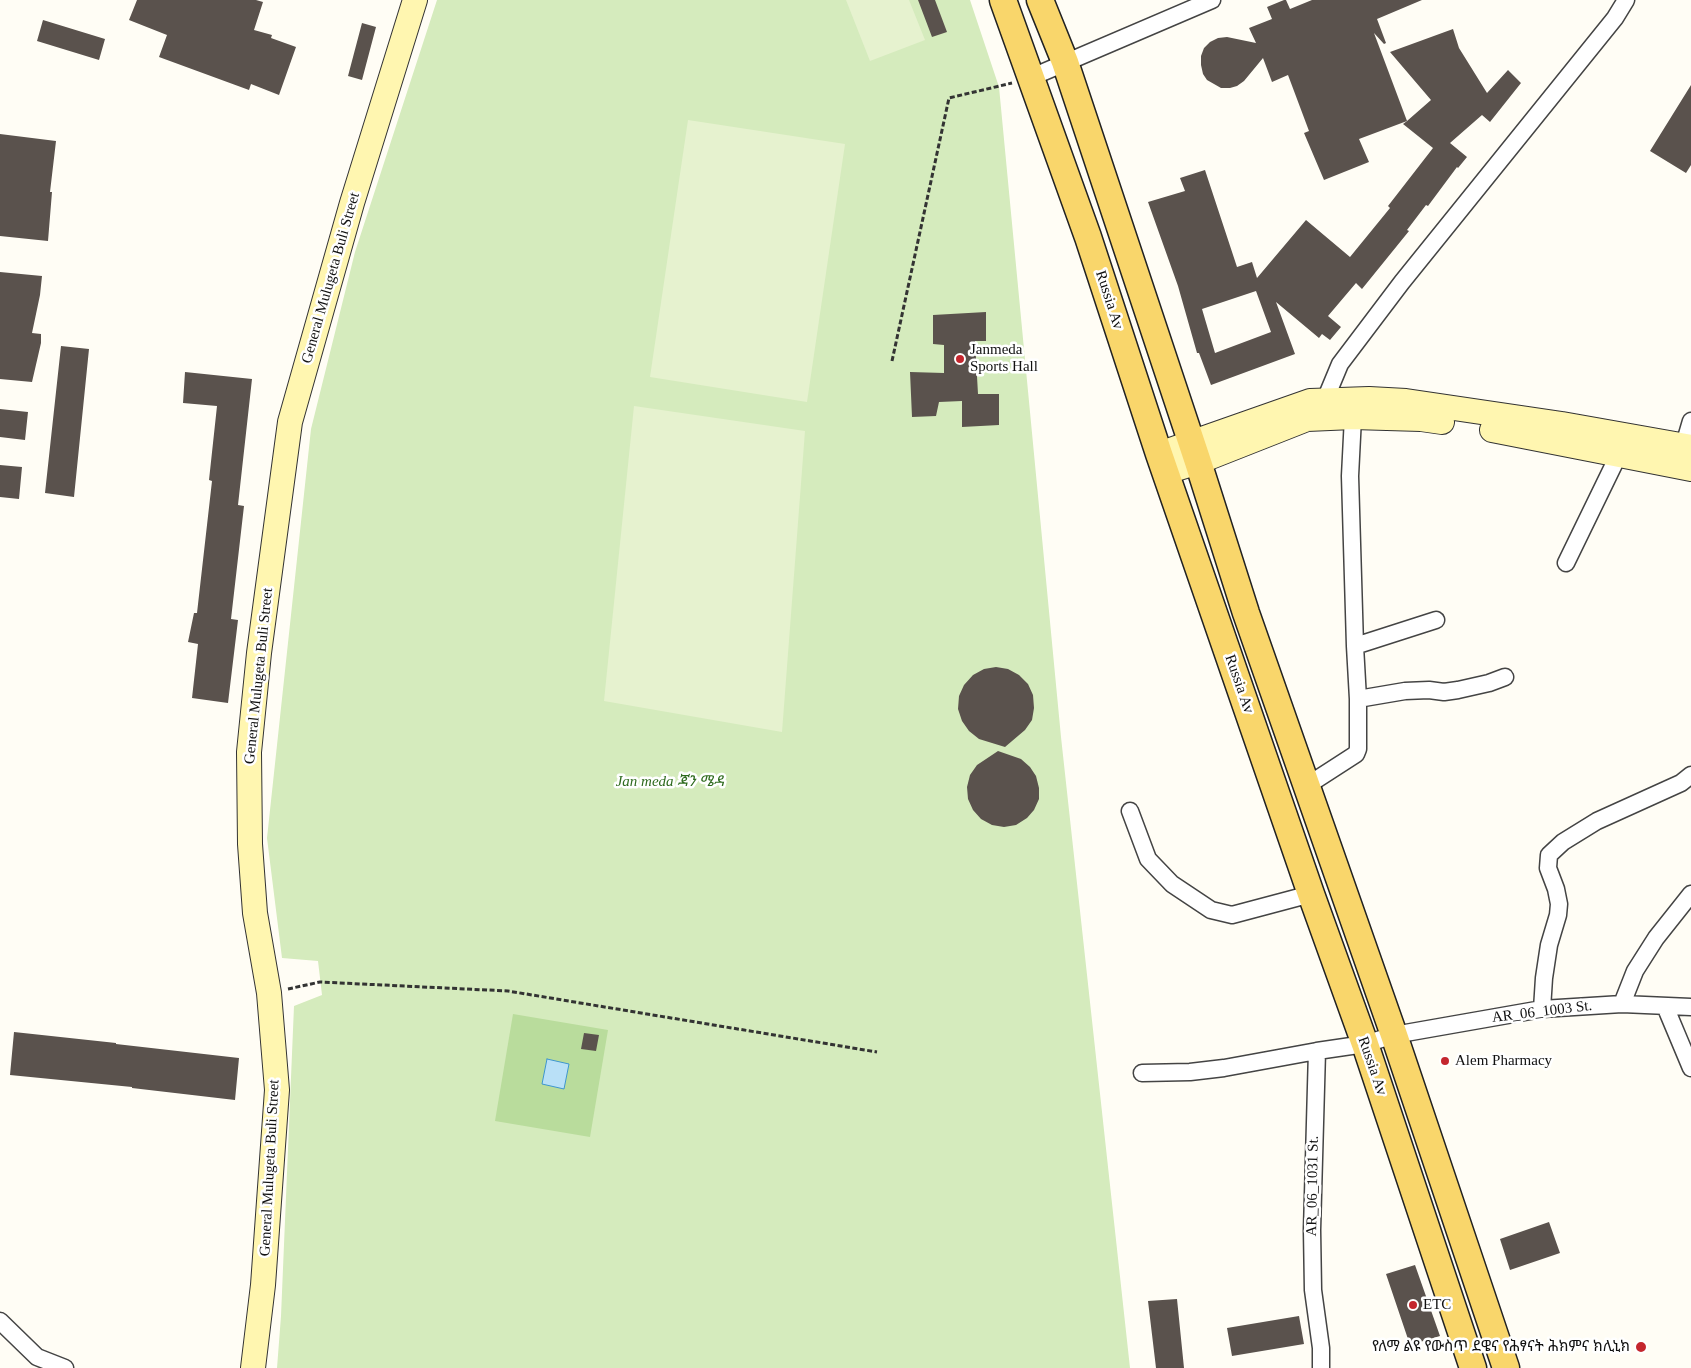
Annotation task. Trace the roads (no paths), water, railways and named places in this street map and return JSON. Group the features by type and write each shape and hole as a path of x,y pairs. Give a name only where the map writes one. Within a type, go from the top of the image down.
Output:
{"main road":[{"name":"General Mulugeta Buli Street","path":"253,1368 263,1285 277,1090 269,993 255,913 250,844 250,752 259,653 290,422 352,203 415,0"},
{"name":"Russia Av","path":"1004,0 1088,237 1162,463 1311,894 1365,1044 1474,1368"},
{"name":"Russia Av","path":"1040,0 1065,62 1246,613 1308,785 1506,1368"},
{"path":"1162,463 1307,419 1323,409 1370,399 1406,401 1562,434 1686,457"},
{"path":"1323,409 1352,417 1421,419 1562,434 1620,454 1686,457"}],"street":[{"path":"1032,77 1212,0"},
{"path":"1323,409 1340,364 1402,282 1609,26 1626,0"},
{"path":"1308,785 1356,754 1358,749 1350,476 1352,417"},
{"path":"1686,457 1691,421"},
{"path":"1566,562 1620,454"},
{"path":"1355,646 1436,620"},
{"path":"1358,699 1405,691 1429,690 1444,692 1458,690 1506,677"},
{"path":"1542,1009 1549,945 1558,915 1559,904 1548,868 1550,855 1563,842 1597,821 1681,783 1691,775"},
{"path":"1130,811 1148,859 1172,884 1211,910 1232,914 1311,894"},
{"path":"1622,1004 1635,971 1656,938 1691,894"},
{"name":"AR_06_1003 St.","path":"1365,1044 1394,1035 1542,1009 1622,1004 1691,1007"},
{"path":"1665,1006 1691,1068"},
{"path":"1142,1074 1190,1072 1224,1068 1365,1044"},
{"name":"AR_06_1031 St.","path":"1317,1051 1312,1230 1313,1290 1321,1348 1321,1368"},
{"path":"0,1321 37,1357 65,1368"}],"water":[{"path":"547,1059 569,1064 564,1089 542,1084"}],"place":[{"name":"Janmeda Sports Hall","path":"960,359"},
{"name":"Alem Pharmacy","path":"1445,1061"},
{"name":"ETC","path":"1413,1305"},
{"name":"የለማ ልዩ የውስጥ ደዌና የሕፃናት ሕክምና ክሊኒክ","path":"1641,1347"}],"park label":[{"name":"Jan meda ጃን ሜዳ","path":"670,782"}]}
